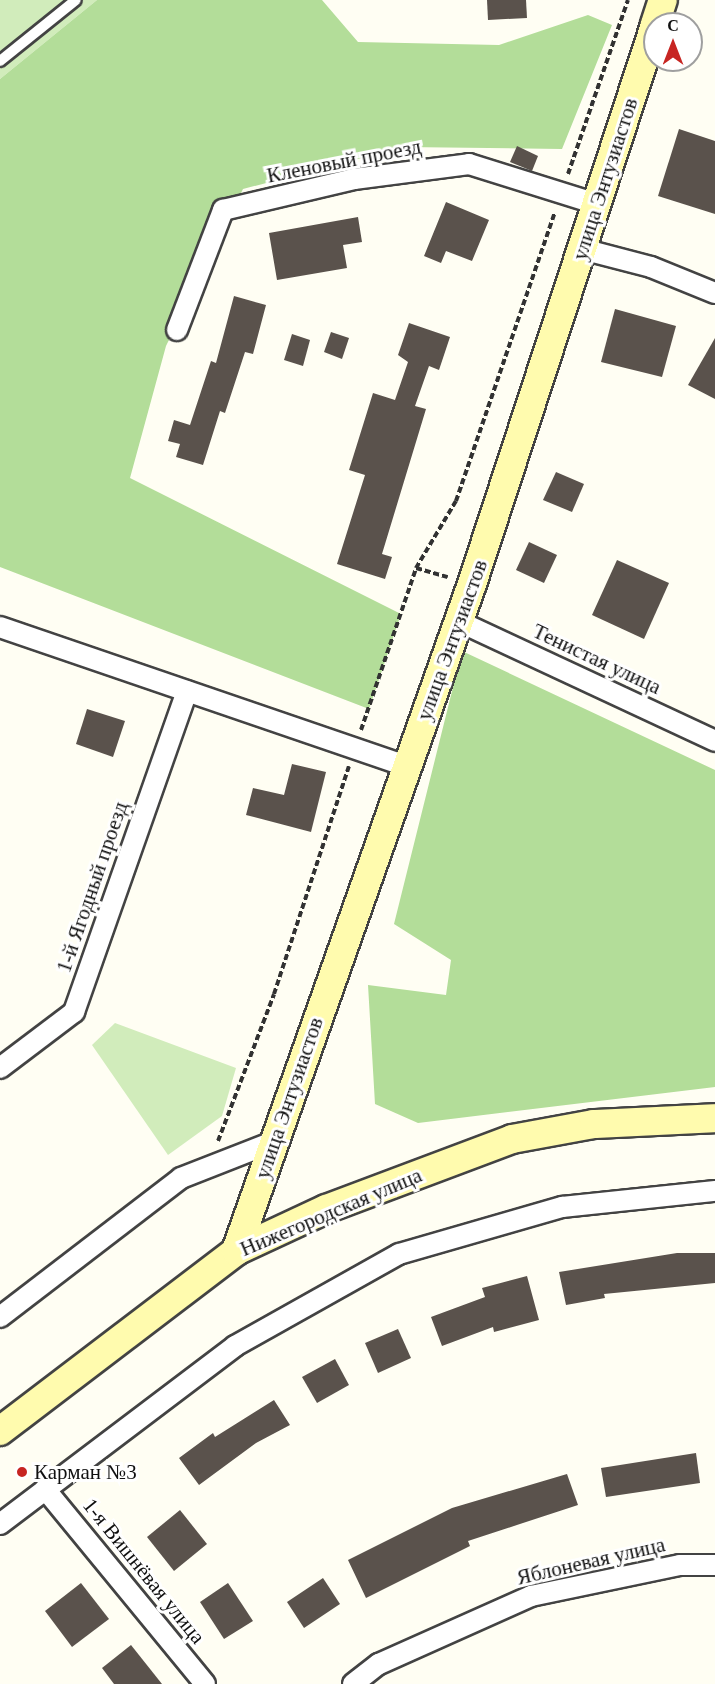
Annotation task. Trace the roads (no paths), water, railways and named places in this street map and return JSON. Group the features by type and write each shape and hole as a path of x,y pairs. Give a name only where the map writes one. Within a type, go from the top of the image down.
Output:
{"street":[{"name":"улица Энтузиастов","path":"236,1251 472,584 643,61"},
{"name":"Кленовый проезд","path":"177,330 223,210 354,179 469,164 597,204"},
{"path":"582,249 651,267 715,293"},
{"name":"Тенистая улица","path":"458,621 715,741"},
{"path":"0,627 407,766"},
{"name":"1-й Ягодный проезд","path":"0,1068 74,1012 187,691"},
{"name":"Нижегородская улица","path":"0,1431 236,1251 326,1209 512,1139 594,1124 715,1118"},
{"path":"0,1317 181,1178 273,1142"},
{"path":"0,1524 235,1346 399,1254 562,1207 715,1191"},
{"name":"1-я Вишнёвая улица","path":"45,1489 205,1684"},
{"name":"Яблоневая улица","path":"353,1684 379,1664 531,1596 680,1565 715,1565"}],"lane":[{"path":"0,61 76,0"}],"place":[{"name":"Карман №3","path":"22,1472"}]}
